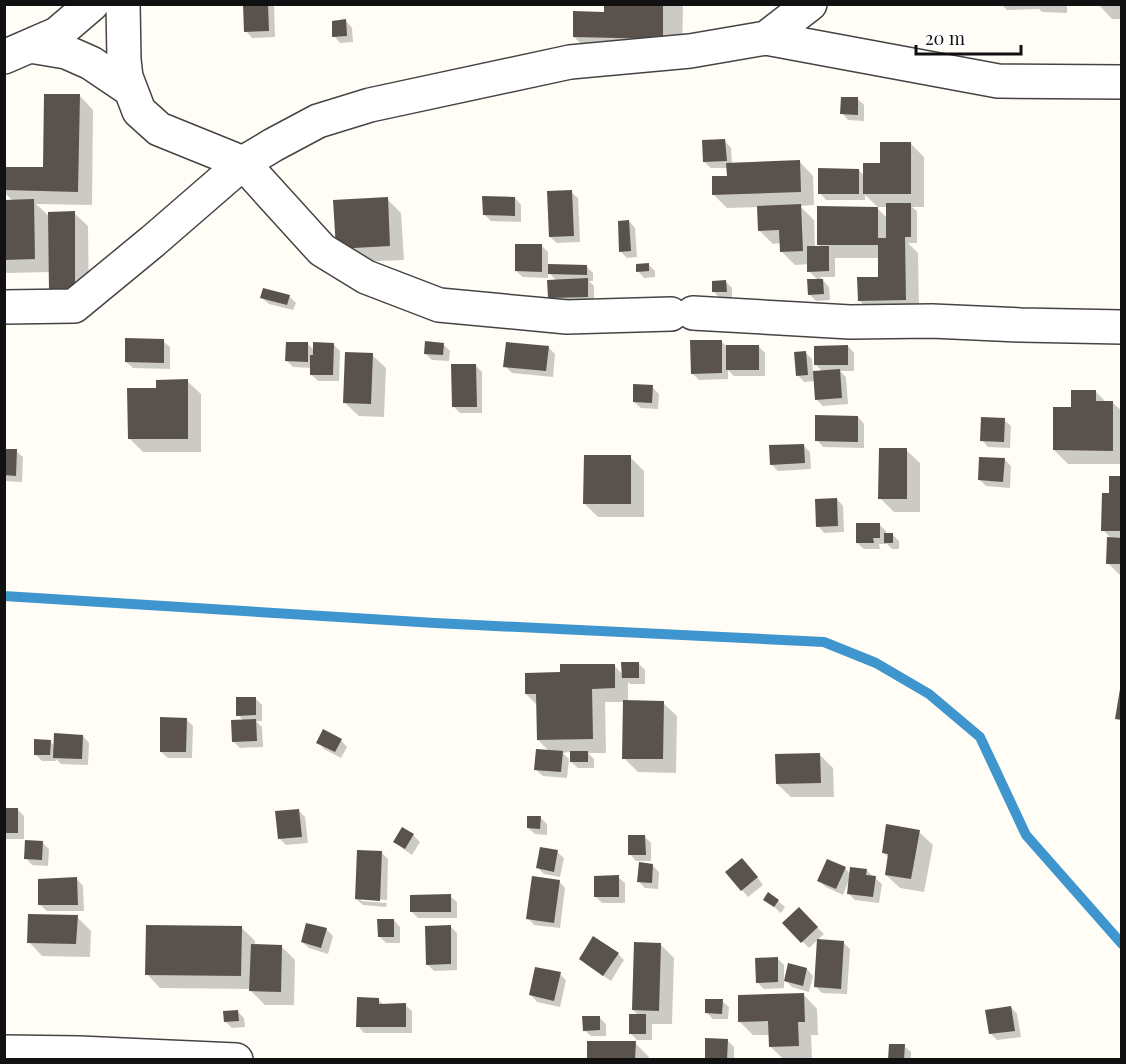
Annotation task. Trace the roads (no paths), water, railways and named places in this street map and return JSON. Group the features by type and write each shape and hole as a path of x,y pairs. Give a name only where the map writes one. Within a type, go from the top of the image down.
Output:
{"street":[{"path":"17,52 57,34 92,4"},
{"path":"123,4 126,77 139,111 159,129 243,163 322,250 366,277 439,305 567,317 682,313 850,322 932,321 1122,327"},
{"path":"766,38 810,4"},
{"path":"4,307 74,306 243,163 318,121 370,105 570,62 690,51 766,38 998,81 1122,82"},
{"path":"17,52 66,52 91,63 131,90"},
{"path":"4,1052 236,1059"}],"waterway":[{"path":"4,596 435,623 824,642 876,663 929,694 980,737 1026,835 1122,944"}]}
